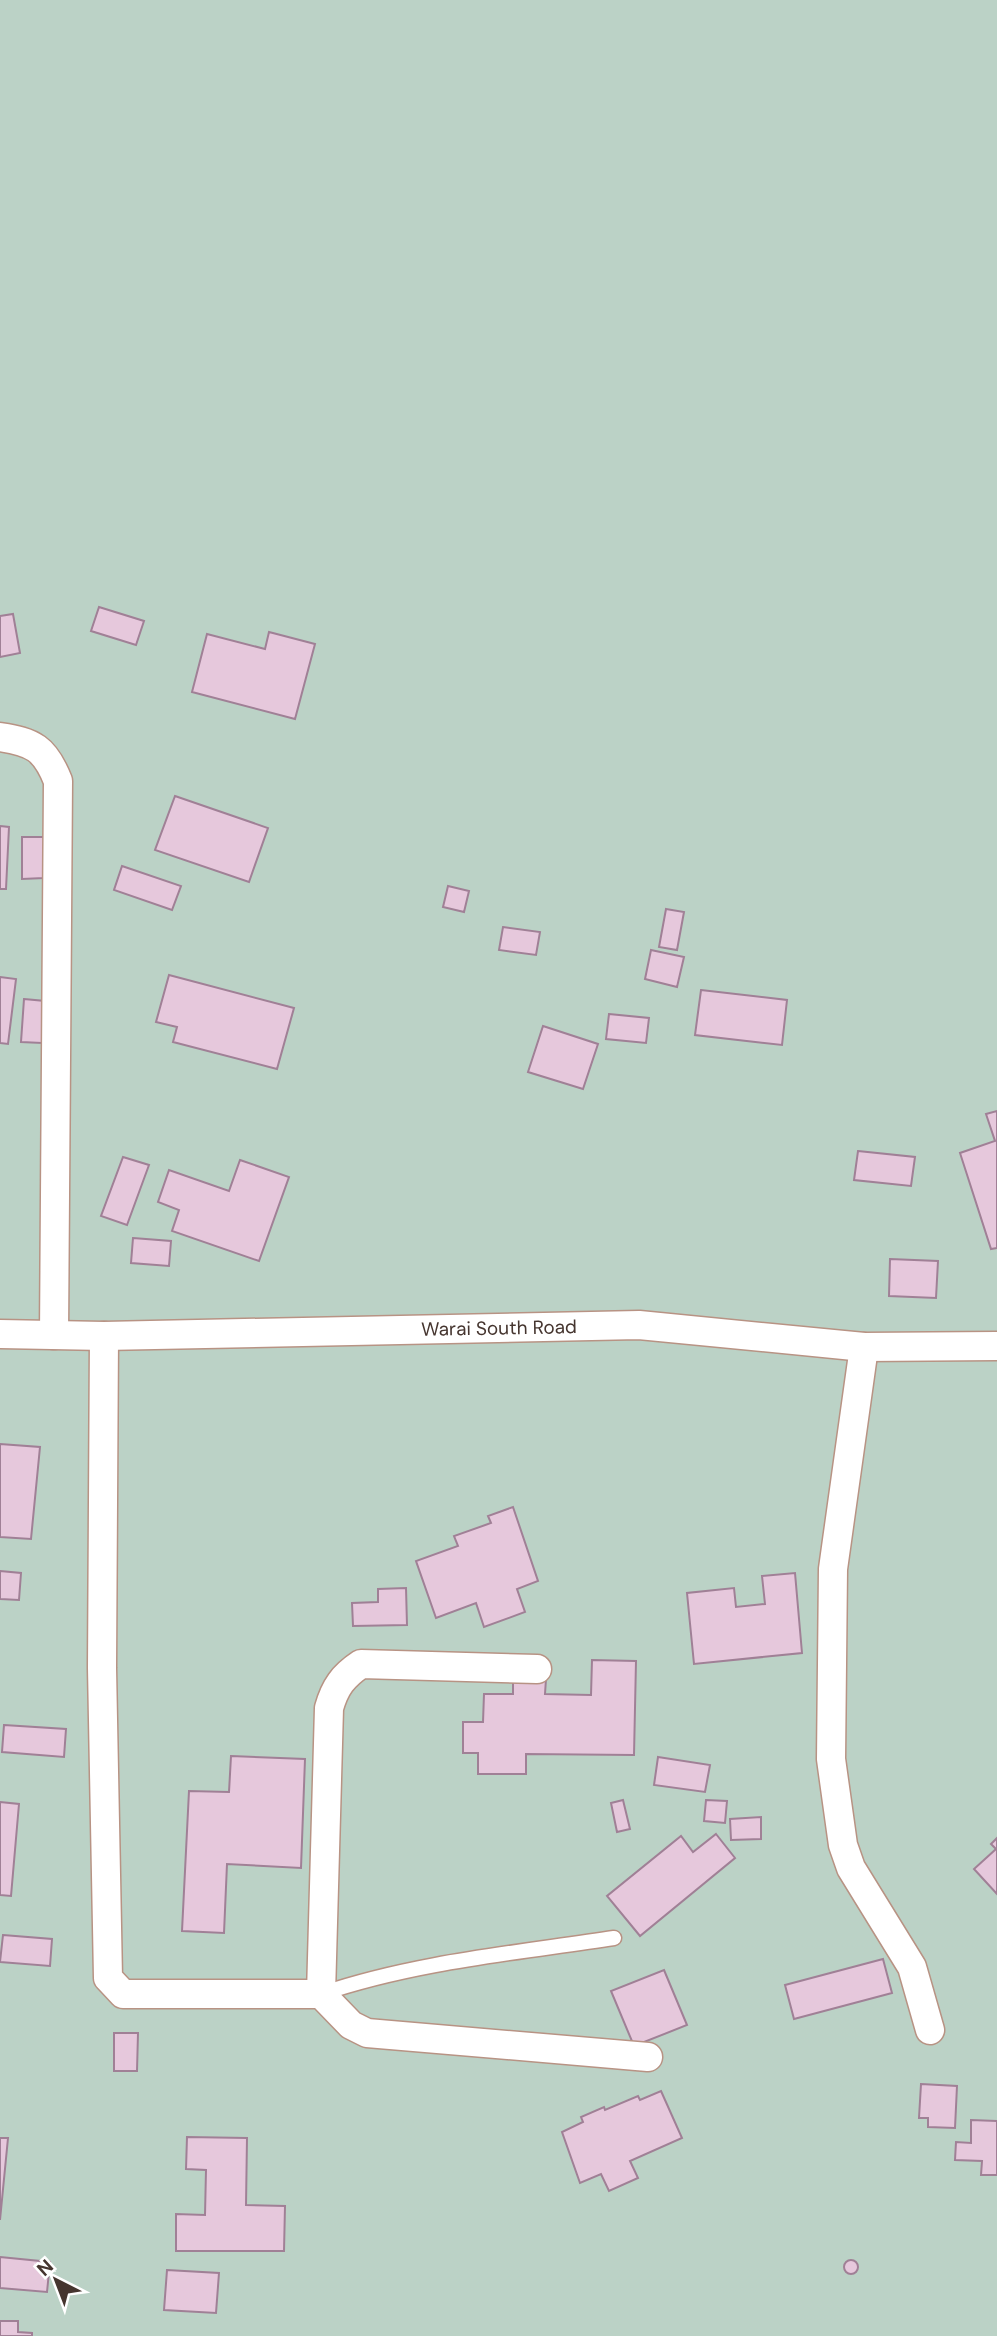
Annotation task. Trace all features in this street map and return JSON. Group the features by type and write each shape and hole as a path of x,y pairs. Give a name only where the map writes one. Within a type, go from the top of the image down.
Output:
{"street":[{"path":"0,737 28,741 41,751 58,781 54,1335"},
{"name":"Warai South Road","path":"0,1334 104,1336 639,1325 864,1347 997,1346"},
{"path":"104,1336 102,1668 108,1978 123,1994 321,1994"},
{"path":"864,1347 833,1569 831,1759 843,1845 851,1868 912,1967 930,2030"},
{"path":"537,1669 361,1664 344,1676 334,1691 329,1708 321,1994 351,2025 368,2033 648,2057"}],"lane":[{"path":"321,1994 365,1979 411,1970 614,1938"}],"green space":[{"path":"0,0 997,0 997,2336 0,2336"}],"building":[{"path":"99,607 144,621 136,645 91,631"},
{"path":"13,614 20,653 0,657 0,616"},
{"path":"269,632 315,644 295,719 192,692 207,634 265,649"},
{"path":"175,796 268,828 249,882 155,850"},
{"path":"0,826 9,827 6,889 0,889"},
{"path":"22,837 45,837 44,878 22,879"},
{"path":"122,866 181,886 172,910 114,890"},
{"path":"448,886 469,891 464,912 443,907"},
{"path":"666,909 684,912 677,950 659,947"},
{"path":"503,927 540,932 536,955 499,950"},
{"path":"651,950 684,957 677,987 645,979"},
{"path":"169,975 294,1008 277,1069 173,1042 177,1027 156,1022"},
{"path":"0,977 16,979 8,1044 0,1043"},
{"path":"701,990 787,1000 782,1045 695,1035"},
{"path":"24,999 45,1001 42,1043 21,1042"},
{"path":"609,1014 649,1018 646,1043 606,1039"},
{"path":"543,1026 598,1044 583,1089 528,1072"},
{"path":"997,1111 997,1248 991,1249 960,1153 995,1141 986,1114"},
{"path":"858,1151 915,1157 911,1186 854,1180"},
{"path":"123,1157 149,1165 127,1225 101,1216"},
{"path":"240,1160 289,1177 259,1261 172,1231 179,1210 158,1202 169,1170 229,1191"},
{"path":"133,1238 171,1241 169,1266 131,1263"},
{"path":"890,1259 938,1261 936,1298 889,1296"},
{"path":"0,1444 40,1447 31,1539 0,1537"},
{"path":"513,1507 538,1581 517,1589 525,1612 484,1627 476,1603 436,1618 416,1561 458,1546 454,1536 491,1523 488,1516"},
{"path":"0,1571 21,1573 19,1600 0,1599"},
{"path":"795,1573 802,1653 694,1664 687,1593 734,1588 736,1607 765,1604 762,1576"},
{"path":"406,1588 407,1625 353,1626 352,1603 378,1602 378,1589"},
{"path":"592,1660 636,1661 634,1755 526,1754 526,1774 478,1774 478,1753 463,1753 463,1722 483,1722 484,1694 513,1694 513,1678 546,1679 545,1694 591,1695"},
{"path":"4,1725 66,1729 64,1757 2,1752"},
{"path":"231,1756 305,1759 301,1868 227,1864 224,1933 182,1931 189,1791 229,1792"},
{"path":"658,1757 710,1765 705,1792 654,1785"},
{"path":"623,1800 630,1829 617,1832 611,1803"},
{"path":"706,1800 727,1801 725,1823 704,1821"},
{"path":"0,1802 19,1804 11,1896 0,1895"},
{"path":"761,1817 761,1839 731,1840 730,1819"},
{"path":"716,1834 735,1858 640,1936 607,1896 681,1836 693,1852"},
{"path":"997,1838 997,1894 974,1869 996,1849 991,1844"},
{"path":"3,1935 52,1939 50,1966 0,1962"},
{"path":"883,1959 892,1993 794,2019 785,1985"},
{"path":"664,1970 687,2025 634,2046 611,1991"},
{"path":"114,2033 138,2033 137,2071 114,2071"},
{"path":"921,2084 957,2086 955,2128 928,2127 928,2118 919,2118"},
{"path":"661,2091 682,2138 630,2161 638,2178 609,2191 601,2174 580,2183 562,2132 583,2122 581,2117 604,2107 605,2110 638,2096 640,2100"},
{"path":"971,2120 997,2121 997,2175 981,2175 982,2161 955,2160 956,2142 971,2143"},
{"path":"187,2137 247,2138 246,2205 285,2206 284,2251 176,2251 176,2214 205,2215 206,2170 186,2169"},
{"path":"0,2138 8,2138 0,2220"},
{"path":"0,2257 50,2262 47,2292 0,2288"},
{"path":"848,2260 854,2260 858,2267 854,2274 848,2274 844,2270 844,2264"},
{"path":"167,2270 219,2273 216,2313 164,2310"},
{"path":"0,2321 18,2321 18,2332 32,2333 32,2336 0,2336"}]}
